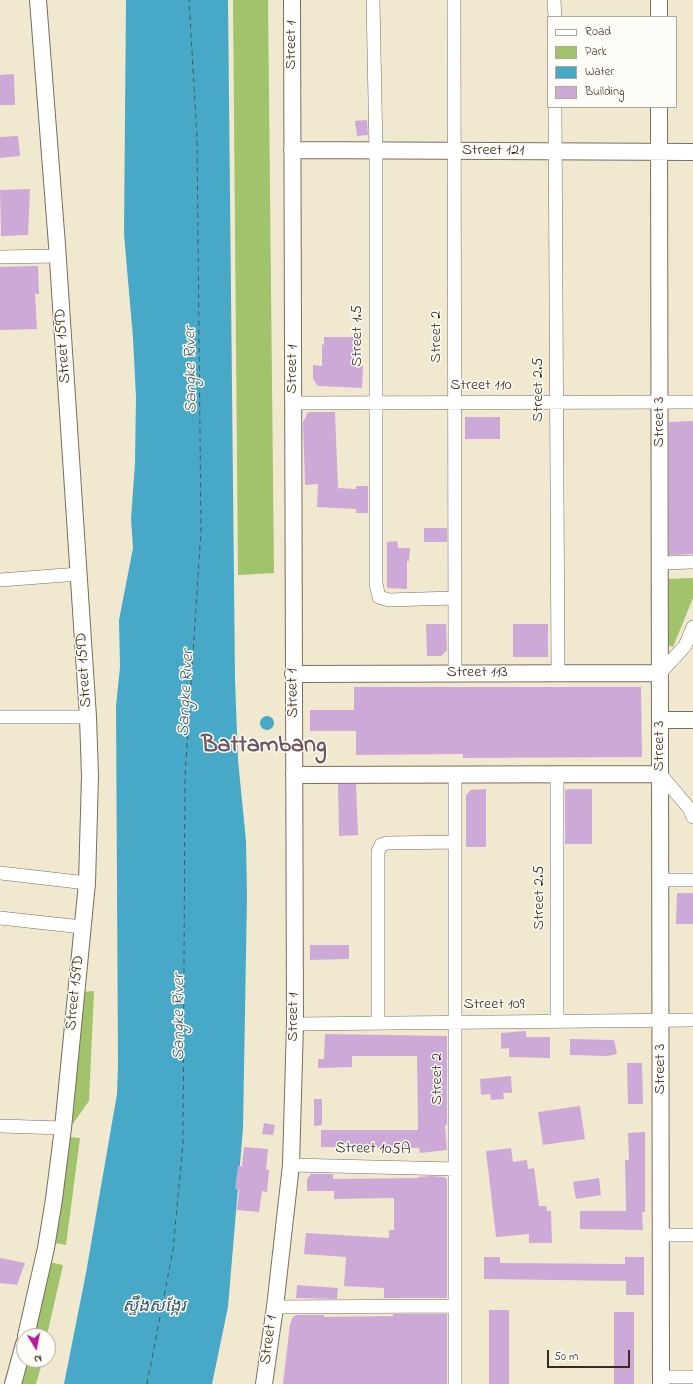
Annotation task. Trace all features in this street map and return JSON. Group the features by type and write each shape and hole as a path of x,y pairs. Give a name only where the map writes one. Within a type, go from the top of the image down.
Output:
{"street":[{"name":"Street 159D","path":"28,1328 46,1248 63,1128 87,883 90,776 88,717 58,256 38,0"},
{"name":"Street 1","path":"264,1384 275,1307 291,1165 295,1024 292,0"},
{"name":"Street 1.5","path":"373,0 376,150 376,584 379,597 389,600 454,598"},
{"name":"Street 2","path":"454,0 455,673"},
{"path":"554,0 555,16"},
{"path":"659,0 659,16"},
{"name":"Street 2.5","path":"555,108 558,673"},
{"name":"Street 3","path":"660,108 661,1381"},
{"name":"Street 121","path":"292,150 693,152"},
{"path":"0,257 58,256"},
{"name":"Street 110","path":"293,403 693,402"},
{"path":"660,563 693,562"},
{"path":"0,580 79,574"},
{"path":"660,673 685,646 693,627"},
{"name":"Street 113","path":"293,674 660,673"},
{"path":"0,717 88,717"},
{"path":"660,720 693,720"},
{"name":"Street 2.5","path":"557,774 557,1021"},
{"path":"294,775 660,774 690,808 693,817"},
{"name":"Street 2","path":"455,775 455,1384"},
{"path":"378,1023 378,852 380,845 387,843 455,842"},
{"path":"0,873 87,883"},
{"path":"660,880 693,880"},
{"path":"0,918 82,927"},
{"name":"Street 109","path":"295,1024 693,1020"},
{"path":"0,1126 63,1128"},
{"name":"Street 105A","path":"291,1165 455,1170"},
{"path":"661,1235 693,1235"},
{"path":"275,1307 455,1306"},
{"path":"13,1384 17,1368"},
{"path":"661,1381 693,1377"}],"green space":[{"path":"233,0 268,0 274,573 238,575"},
{"path":"693,578 693,598 673,647 667,645 668,579"},
{"path":"94,991 89,1101 72,1125 82,992"},
{"path":"70,1137 80,1138 66,1245 55,1243"},
{"path":"49,1262 63,1265 49,1328 34,1328"},
{"path":"25,1368 41,1368 36,1384 20,1384"}],"water":[{"name":"ស្ទឹងសង្កែរ","path":"126,0 228,0 235,679 238,760 246,841 247,896 243,1128 228,1307 212,1384 64,1384 86,1273 117,1094 116,706 120,667 119,620 133,548 131,519 135,463 136,397 133,338 124,234"},
{"path":"264,716 270,716 274,720 274,726 270,730 264,730 260,726 260,720"}],"building":[{"path":"14,74 15,105 0,105 0,75"},
{"path":"367,120 368,135 357,136 355,121"},
{"path":"18,136 20,156 0,158 0,137"},
{"path":"30,189 28,235 1,236 0,190"},
{"path":"38,266 39,294 35,294 37,329 0,330 0,267"},
{"path":"324,337 357,337 357,366 363,366 362,388 318,386 313,379 313,365 322,366 322,344 324,345"},
{"path":"308,412 335,412 338,488 356,489 356,486 368,486 368,513 356,513 356,509 317,507 318,484 305,485 303,422"},
{"path":"465,417 500,417 500,439 465,439"},
{"path":"693,421 693,554 669,555 669,422"},
{"path":"424,528 447,528 447,542 424,542"},
{"path":"397,541 398,548 410,548 409,561 407,561 407,589 387,588 387,542"},
{"path":"426,624 446,624 447,650 441,656 427,656"},
{"path":"513,624 548,624 548,657 513,657"},
{"path":"354,687 641,687 642,757 463,758 463,754 356,755 356,731 310,731 310,710 354,710"},
{"path":"338,784 356,784 358,835 339,836"},
{"path":"486,789 486,847 466,847 466,795 471,790"},
{"path":"592,789 592,844 565,844 565,790"},
{"path":"677,893 693,893 693,924 676,924"},
{"path":"310,945 349,945 349,959 310,960"},
{"path":"526,1031 526,1037 550,1037 550,1058 509,1057 509,1048 501,1049 501,1033"},
{"path":"325,1034 447,1036 447,1125 445,1125 447,1150 420,1153 419,1148 321,1147 321,1130 418,1130 417,1056 352,1056 352,1067 318,1068 318,1059 324,1059"},
{"path":"570,1039 614,1040 617,1054 607,1056 570,1055"},
{"path":"627,1063 642,1063 643,1104 628,1104"},
{"path":"511,1076 512,1093 503,1093 504,1099 491,1100 490,1094 481,1095 480,1079"},
{"path":"314,1099 322,1099 322,1125 314,1126"},
{"path":"580,1106 585,1139 543,1145 538,1112"},
{"path":"264,1123 275,1125 273,1135 262,1134"},
{"path":"645,1132 645,1212 642,1212 643,1230 580,1229 580,1211 626,1211 625,1160 629,1160 628,1133"},
{"path":"244,1147 268,1149 266,1169 269,1170 267,1192 262,1191 259,1212 237,1210 239,1189 235,1189 238,1166 242,1166"},
{"path":"511,1148 513,1162 527,1160 528,1169 534,1168 539,1206 546,1206 547,1211 551,1211 552,1243 529,1243 529,1234 496,1237 486,1151"},
{"path":"311,1174 333,1174 333,1179 418,1178 431,1176 444,1177 447,1179 447,1298 384,1298 384,1288 344,1286 346,1257 304,1254 306,1233 389,1238 389,1230 394,1230 394,1198 334,1199 334,1191 307,1191 307,1179"},
{"path":"599,1178 601,1195 576,1199 573,1182"},
{"path":"484,1257 500,1257 500,1263 625,1264 625,1257 644,1257 644,1295 626,1295 626,1281 484,1279"},
{"path":"0,1258 25,1263 17,1285 0,1283"},
{"path":"297,1285 338,1288 337,1299 296,1298"},
{"path":"489,1310 509,1310 509,1384 489,1384"},
{"path":"614,1312 634,1312 634,1384 614,1384"},
{"path":"393,1314 447,1314 447,1384 283,1384 290,1324 293,1317 297,1315 324,1315 324,1317 393,1316"}],"ferry route":[{"path":"147,1384 173,1250 183,1143 185,776 201,531 197,137 189,0"}],"district":[{"name":"Battambang","path":"264,747"}],"water label":[{"name":"Sangke River","path":"192,370"},
{"name":"Sangke River","path":"187,693"},
{"name":"Sangke River","path":"180,1017"}]}
